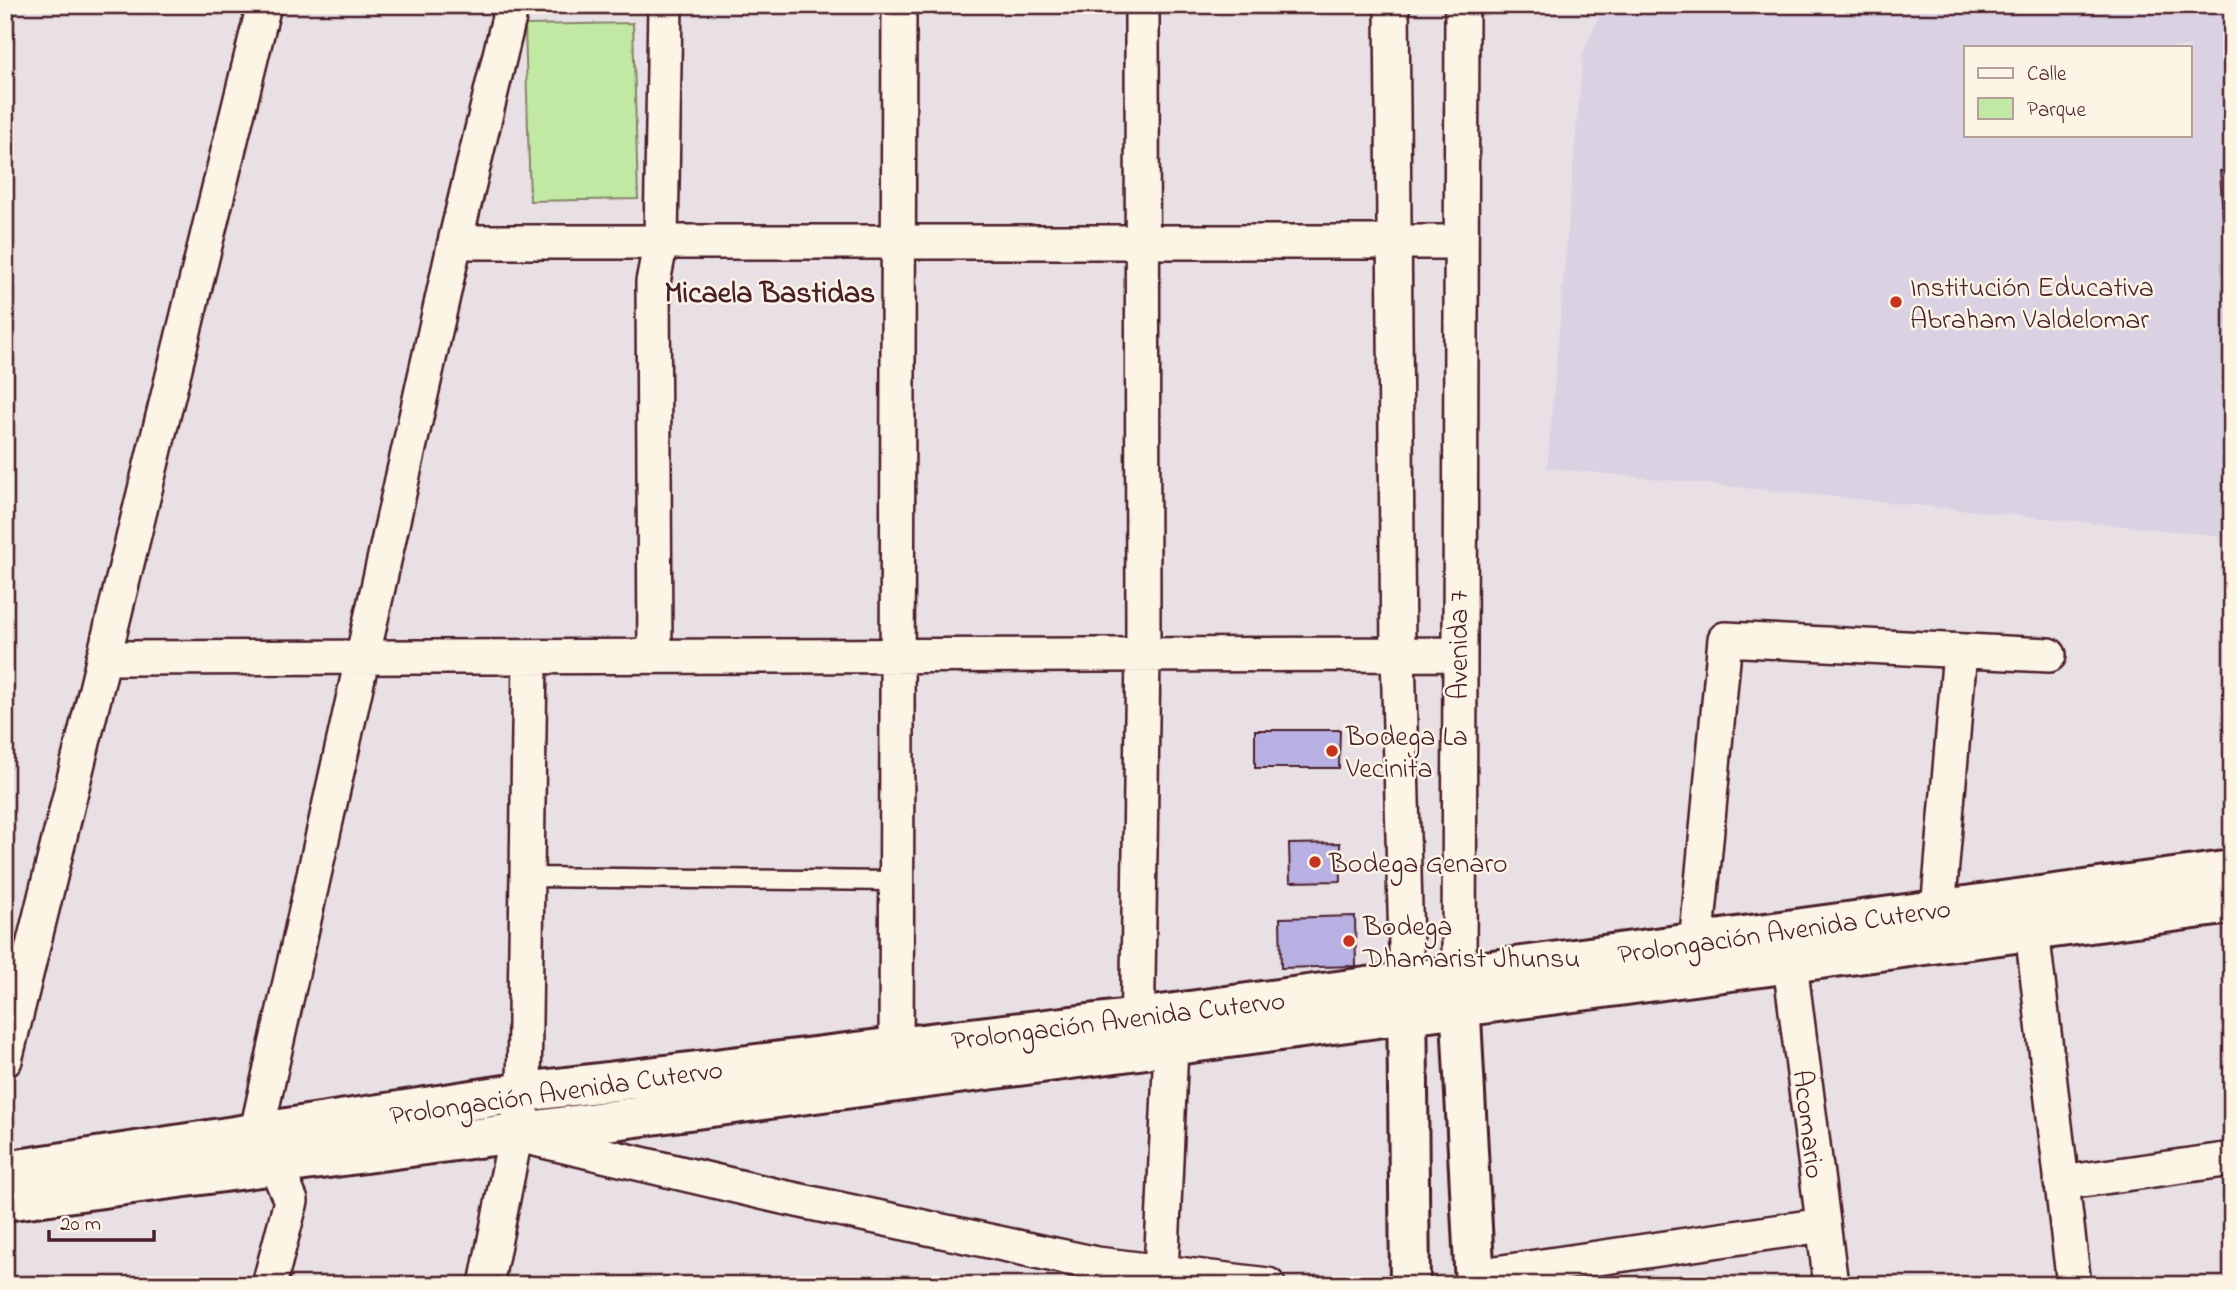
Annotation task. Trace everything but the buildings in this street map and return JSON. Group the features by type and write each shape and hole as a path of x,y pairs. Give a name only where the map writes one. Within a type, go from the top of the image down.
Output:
{"street":[{"path":"5,1060 264,5"},
{"path":"269,1285 291,1200 266,1150 362,656 455,242 512,5"},
{"path":"654,656 653,282 661,241 665,5"},
{"path":"896,1065 899,5"},
{"path":"1142,5 1143,654 1149,1038 1161,1273"},
{"name":"Avenida 7","path":"1392,5 1398,654 1407,999 1410,1285"},
{"name":"Avenida 7","path":"1462,5 1457,654 1458,990 1475,1280"},
{"path":"455,242 1460,242"},
{"path":"1694,960 1725,639 2049,655"},
{"path":"1937,927 1960,651"},
{"path":"103,658 1457,654"},
{"path":"486,1285 524,1092 530,657"},
{"name":"Prolongación Avenida Cutervo","path":"1694,960 1790,964 1937,927 2232,870"},
{"name":"Prolongación Avenida Cutervo","path":"5,1201 266,1150 524,1092 896,1065 1149,1038 1458,990 1937,927 2032,931 2232,904"},
{"path":"2032,931 2074,1285"},
{"name":"Acomario","path":"1790,964 1831,1285"},
{"name":"Prolongación Avenida Cutervo","path":"5,1171 514,1134 896,1065"},
{"path":"514,1134 792,1199 1097,1264 1268,1285"},
{"path":"2061,1183 2232,1159"},
{"path":"1475,1280 1823,1225"}],"lane":[{"path":"529,877 896,881"}],"shaded area":[{"name":"Institución Educativa Abraham Valdelomar","path":"1603,5 2232,5 2232,537 1547,468 1583,54"}],"green space":[{"path":"633,23 638,199 530,201 525,25"}],"place":[{"name":"Institución Educativa Abraham Valdelomar","path":"1896,302"},
{"name":"Bodega La Vecinita","path":"1332,751"},
{"name":"Bodega Genaro","path":"1315,862"},
{"name":"Bodega Dhamarist Jhunsu","path":"1349,941"}],"district":[{"name":"Micaela Bastidas","path":"770,292"}]}
